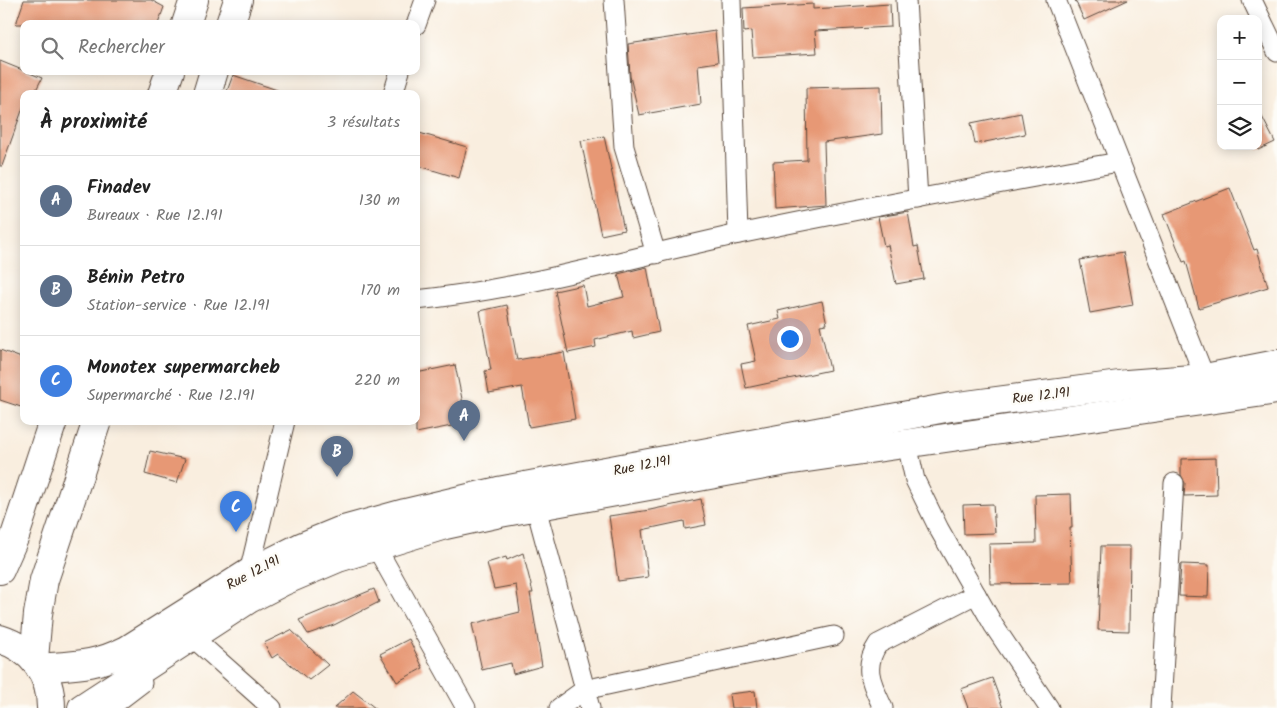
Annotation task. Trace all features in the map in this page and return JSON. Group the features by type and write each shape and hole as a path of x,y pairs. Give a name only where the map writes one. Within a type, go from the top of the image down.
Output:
{"main road":[{"path":"187,20 194,0"},
{"path":"231,20 238,0"},
{"path":"163,90 169,75"},
{"path":"208,90 213,75"},
{"name":"Rue 12.191","path":"37,663 92,664 109,659 127,650 249,572 300,547 340,531 405,513 498,492 951,407 1126,384 1205,378 1277,364"},
{"name":"Rue 12.191","path":"82,708 249,599 284,581 338,558 445,525 500,513 786,461 1277,390"},
{"path":"0,570 15,536 53,425"},
{"path":"37,663 38,614 44,580 96,425"},
{"path":"0,639 19,646 37,663 50,690 51,708"}],"street":[{"path":"418,20 425,0"},
{"path":"614,0 624,147 656,254"},
{"path":"731,0 738,234"},
{"path":"906,0 918,199"},
{"path":"1056,0 1118,162 1205,378"},
{"path":"1252,0 1277,52"},
{"path":"393,90 399,75"},
{"path":"420,299 490,289 656,254 738,234 1118,162"},
{"path":"249,572 284,425"},
{"path":"907,444 915,480 939,529 994,626 1049,708"},
{"path":"1161,708 1174,483"},
{"path":"110,708 147,678 242,616 286,592 338,569 380,554 538,515 594,497"},
{"path":"538,515 587,699"},
{"path":"380,554 466,708"},
{"path":"883,708 872,684 869,668 870,656 878,644 976,594"},
{"path":"558,708 834,636"},
{"path":"200,644 272,708"}],"building":[{"path":"24,0 151,0 164,7 159,20 20,20 20,24 16,24"},
{"path":"1075,0 1128,0 1084,20"},
{"path":"813,4 813,9 890,4 891,27 815,31 817,53 753,57 751,31 744,32 743,8"},
{"path":"715,31 718,62 698,65 701,104 639,115 630,76 628,44"},
{"path":"0,61 20,69 20,75 35,75 42,78 36,90 20,90 20,116 2,166 0,166"},
{"path":"233,75 277,90 227,90"},
{"path":"881,86 882,134 824,142 826,205 775,209 773,162 807,160 806,88"},
{"path":"1021,113 1025,134 975,144 971,123"},
{"path":"1262,117 1275,142 1262,148"},
{"path":"420,133 467,147 459,178 420,166"},
{"path":"604,136 624,230 601,235 581,141"},
{"path":"1230,188 1254,250 1257,249 1268,287 1199,308 1186,261 1183,262 1164,214"},
{"path":"908,212 914,247 918,246 924,279 896,284 888,245 884,246 878,217"},
{"path":"1123,252 1133,305 1090,313 1080,260"},
{"path":"647,267 659,332 633,338 632,331 595,340 596,347 568,353 555,291 583,285 587,306 624,297 618,274"},
{"path":"822,301 827,324 820,325 830,370 746,388 741,364 756,361 748,326 780,319 778,311"},
{"path":"507,305 517,360 564,352 575,419 529,427 522,387 489,393 485,371 491,370 480,311"},
{"path":"0,350 20,358 20,407 0,400"},
{"path":"455,365 467,423 416,433 416,425 420,425 420,372"},
{"path":"150,451 185,459 177,483 145,474"},
{"path":"1216,458 1217,495 1184,496 1185,483 1181,475 1181,459"},
{"path":"1071,494 1072,583 990,584 989,544 1036,543 1035,495"},
{"path":"701,499 706,525 685,529 684,521 642,530 648,577 618,581 609,516 650,510"},
{"path":"993,504 995,533 964,534 963,505"},
{"path":"1101,546 1130,546 1129,631 1098,630"},
{"path":"523,553 533,593 530,593 542,666 513,674 511,663 482,670 472,624 520,612 516,585 494,589 487,563 506,557 507,560"},
{"path":"1181,564 1209,565 1208,597 1179,596"},
{"path":"374,589 379,602 334,625 308,634 299,620"},
{"path":"291,630 328,665 309,680 278,654 272,658 264,643"},
{"path":"409,639 423,668 397,682 380,654"},
{"path":"992,678 1003,708 968,708 961,689"},
{"path":"353,691 375,708 334,708"},
{"path":"755,691 757,708 731,708 729,694"}],"place":[{"name":"Finadev","path":"464,441"},
{"name":"Bénin Petro","path":"337,477"},
{"name":"Monotex supermarcheb","path":"236,532"}]}
